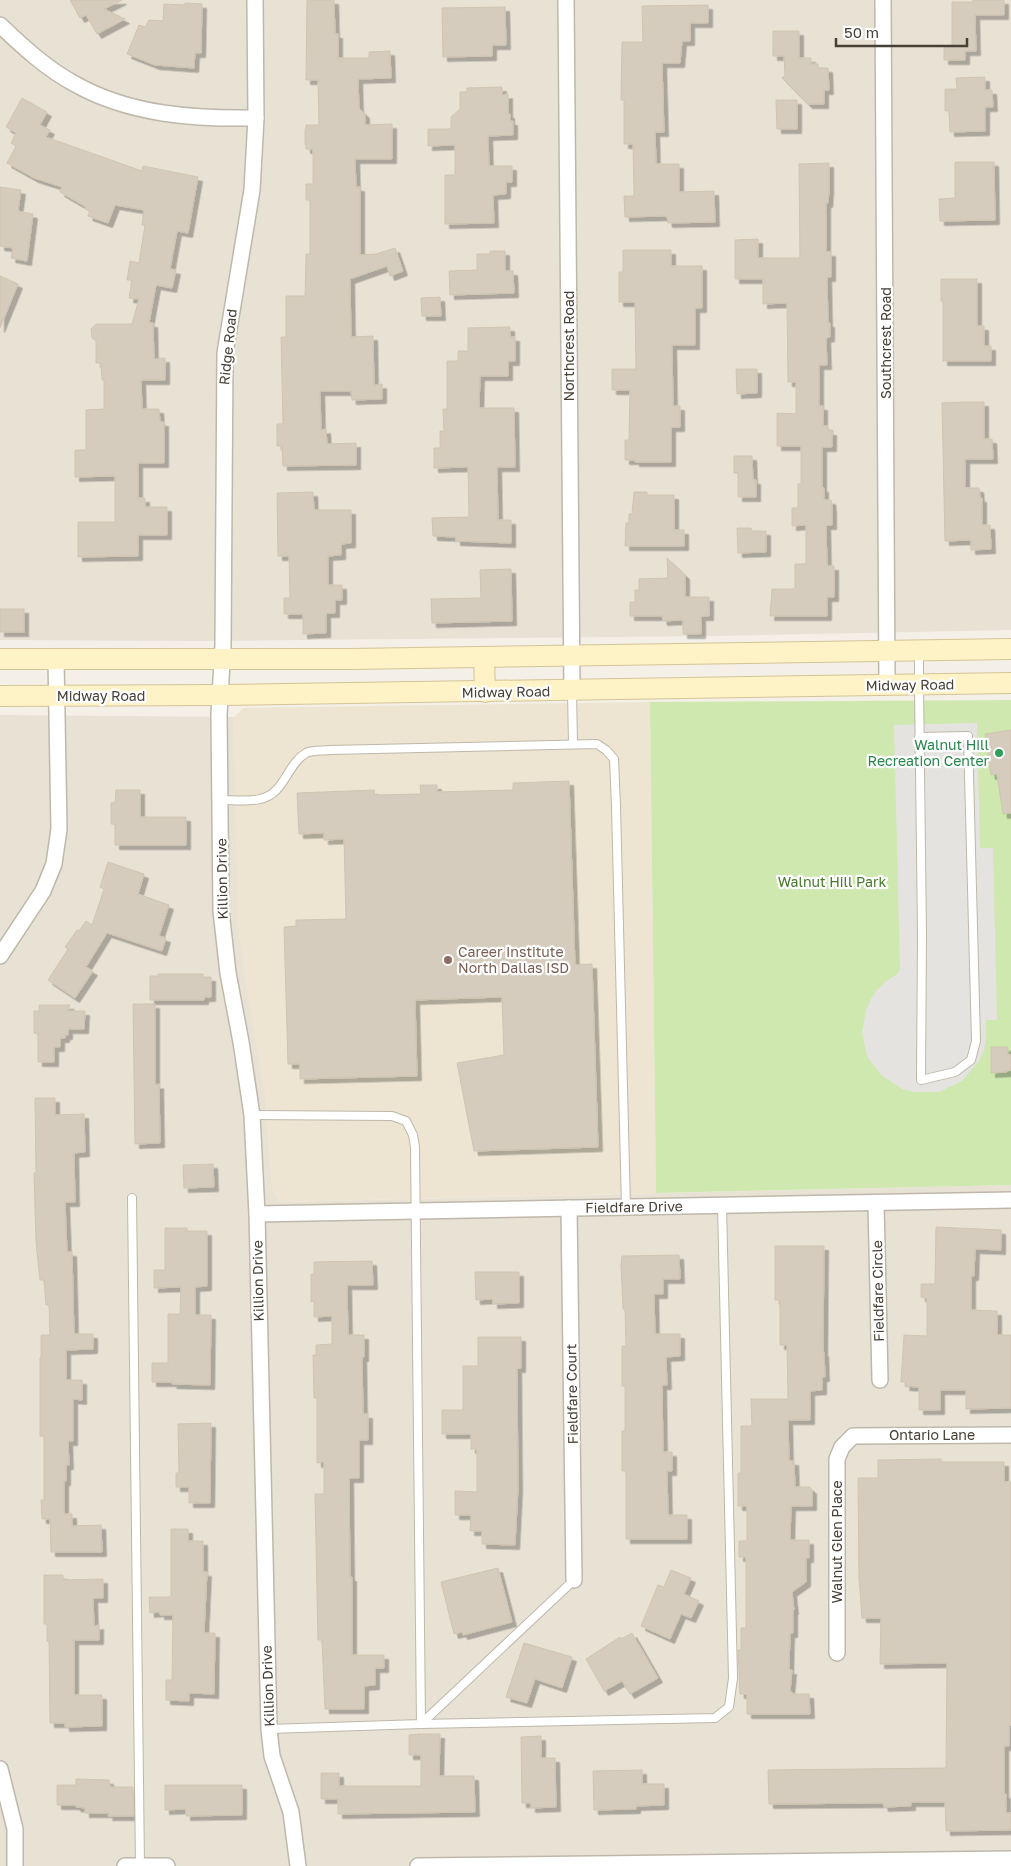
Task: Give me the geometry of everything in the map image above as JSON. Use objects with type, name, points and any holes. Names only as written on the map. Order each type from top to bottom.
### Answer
[{"type":"main road","points":[[0,659],[222,660],[1011,649]]},
{"type":"main road","points":[[484,657],[484,692]]},
{"type":"main road","name":"Midway Road","points":[[0,696],[572,691],[1011,683]]},
{"type":"street","name":"Ridge Road","points":[[220,695],[225,353],[252,190],[256,118],[255,0]]},
{"type":"street","name":"Northcrest Road","points":[[566,0],[572,691]]},
{"type":"street","name":"Southcrest Road","points":[[883,0],[887,685]]},
{"type":"street","points":[[0,25],[29,52],[74,84],[112,101],[146,111],[206,118],[256,118]]},
{"type":"street","points":[[0,956],[43,891],[54,864],[59,829],[56,659]]},
{"type":"street","name":"Killion Drive","points":[[220,695],[222,920],[228,973],[252,1115],[257,1214],[269,1729],[272,1756],[291,1812],[298,1866]]},
{"type":"street","name":"Fieldfare Drive","points":[[257,1214],[1011,1200]]},
{"type":"street","name":"Fieldfare Circle","points":[[876,1202],[880,1380]]},
{"type":"street","name":"Fieldfare Court","points":[[569,1208],[574,1580]]},
{"type":"street","name":"Ontario Lane","points":[[853,1436],[1011,1435]]},
{"type":"street","name":"Walnut Glen Place","points":[[837,1653],[837,1459],[842,1447],[853,1436]]},
{"type":"street","points":[[0,1768],[15,1829],[16,1866]]},
{"type":"street","points":[[418,1866],[854,1863],[1011,1858]]},
{"type":"street","points":[[125,1866],[167,1866]]},
{"type":"lane","points":[[918,650],[922,935],[921,1080],[955,1072],[971,1060],[976,1041],[968,736],[920,737]]},
{"type":"lane","points":[[572,691],[573,744]]},
{"type":"lane","points":[[220,800],[261,799],[272,794],[282,784],[296,763],[307,753],[330,750],[573,744],[597,744],[606,750],[614,760],[626,1207]]},
{"type":"lane","points":[[252,1115],[392,1116],[406,1121],[413,1136],[415,1146],[421,1724]]},
{"type":"lane","points":[[132,1198],[140,1866]]},
{"type":"lane","points":[[269,1729],[715,1718],[729,1707],[733,1678],[722,1205]]},
{"type":"lane","points":[[421,1724],[574,1580]]},
{"type":"shaded area","points":[[0,0],[1011,0],[1011,630],[716,636],[207,641],[0,640]]},
{"type":"shaded area","name":"Career Institute North Dallas ISD","points":[[650,702],[656,1193],[279,1202],[273,1193],[266,1100],[247,994],[238,926],[234,717],[243,708]]},
{"type":"shaded area","points":[[0,715],[234,717],[233,724],[272,1185],[279,1202],[1011,1185],[1011,1866],[0,1866]]},
{"type":"shaded area","points":[[977,723],[980,848],[993,848],[997,1020],[986,1020],[984,1050],[979,1061],[962,1081],[939,1092],[914,1092],[902,1089],[881,1075],[867,1056],[862,1033],[866,1010],[871,999],[886,981],[900,970],[894,725]]},
{"type":"green space","name":"Walnut Hill Park","points":[[1011,700],[1011,1185],[656,1193],[650,702]]},
{"type":"building","points":[[70,0],[122,0],[104,9],[125,19],[97,34],[86,15],[80,18]]},
{"type":"building","points":[[307,0],[334,0],[335,34],[338,34],[338,58],[369,58],[369,52],[390,51],[391,78],[358,79],[359,108],[365,114],[365,125],[392,124],[392,159],[355,159],[356,187],[360,187],[360,255],[376,254],[395,248],[403,271],[390,276],[387,266],[350,279],[351,337],[373,336],[374,385],[382,384],[382,399],[352,400],[351,391],[320,391],[321,430],[326,429],[327,444],[356,443],[356,465],[283,466],[282,446],[277,446],[277,424],[283,424],[281,337],[286,337],[286,296],[305,296],[306,254],[310,254],[310,200],[306,200],[306,184],[313,184],[313,149],[306,149],[305,129],[306,125],[319,125],[318,80],[306,80]]},
{"type":"building","points":[[973,0],[1004,0],[1004,15],[975,15],[976,51],[965,51],[965,60],[944,60],[944,46],[952,45],[952,2],[973,2]]},
{"type":"building","points":[[185,3],[202,4],[201,53],[195,53],[194,68],[155,65],[127,54],[139,25],[145,27],[149,20],[163,21],[164,4],[185,5]]},
{"type":"building","points":[[708,5],[708,23],[690,23],[690,41],[682,41],[680,63],[662,63],[664,132],[655,132],[656,164],[679,164],[679,192],[714,191],[715,222],[668,223],[667,216],[625,217],[624,196],[634,196],[633,144],[624,144],[624,100],[621,100],[622,42],[643,42],[642,6]]},
{"type":"building","points":[[505,7],[506,45],[492,45],[492,56],[443,57],[442,8]]},
{"type":"building","points":[[773,31],[799,31],[799,58],[811,58],[811,64],[818,64],[818,68],[828,68],[829,90],[824,90],[824,104],[808,104],[782,78],[785,75],[784,56],[773,56]]},
{"type":"building","points":[[985,77],[985,90],[992,90],[993,107],[985,107],[985,131],[950,132],[949,111],[945,111],[945,89],[957,89],[956,78]]},
{"type":"building","points":[[502,87],[502,95],[508,94],[508,114],[510,114],[510,121],[513,121],[513,135],[488,136],[489,166],[512,166],[512,182],[506,182],[506,194],[493,195],[494,223],[445,224],[445,175],[455,175],[455,145],[428,146],[428,129],[451,129],[451,117],[460,109],[460,92],[467,92],[467,88]]},
{"type":"building","points":[[22,98],[47,112],[40,125],[50,130],[46,137],[142,171],[143,166],[198,177],[188,233],[177,231],[170,269],[176,270],[172,288],[156,285],[149,323],[153,323],[154,359],[165,358],[165,380],[141,380],[142,409],[159,409],[160,422],[164,422],[164,463],[138,463],[138,498],[145,498],[145,507],[167,507],[167,535],[138,535],[138,556],[78,557],[78,522],[115,522],[115,476],[75,477],[75,450],[86,450],[86,410],[104,409],[104,380],[102,380],[101,363],[96,363],[96,341],[92,338],[91,329],[96,324],[132,324],[139,299],[129,298],[132,280],[127,280],[130,261],[139,263],[145,225],[142,225],[144,210],[115,205],[108,223],[88,216],[90,211],[85,209],[86,207],[60,192],[62,187],[34,178],[7,163],[16,146],[11,143],[16,133],[6,127]]},
{"type":"building","points":[[776,100],[797,100],[797,129],[777,129]]},
{"type":"building","points":[[955,162],[994,162],[995,220],[940,221],[939,199],[955,198]]},
{"type":"building","points":[[829,163],[829,191],[828,203],[826,203],[826,252],[831,252],[831,277],[827,277],[830,337],[826,338],[827,365],[819,365],[819,406],[823,406],[823,426],[828,426],[828,431],[832,431],[832,447],[822,447],[822,488],[824,488],[824,500],[831,500],[832,508],[832,525],[826,525],[827,566],[834,566],[834,597],[827,597],[827,616],[770,616],[772,589],[795,589],[795,564],[806,564],[806,525],[792,526],[792,508],[798,508],[798,484],[801,484],[801,446],[777,446],[777,413],[796,414],[796,382],[788,382],[787,303],[763,304],[763,279],[735,279],[735,240],[758,239],[758,258],[800,258],[799,164]]},
{"type":"building","points":[[0,187],[21,190],[18,211],[33,214],[27,261],[11,258],[13,248],[0,246]]},
{"type":"building","points":[[623,250],[671,250],[671,266],[702,266],[702,308],[695,308],[695,345],[672,345],[673,406],[680,406],[680,427],[671,427],[671,462],[635,462],[635,460],[625,460],[625,440],[629,440],[630,390],[612,390],[612,369],[636,369],[635,302],[619,302],[619,272],[623,272]]},
{"type":"building","points":[[490,251],[505,251],[505,271],[513,271],[514,293],[450,295],[449,271],[477,270],[477,254],[490,254]]},
{"type":"building","points":[[0,276],[18,284],[0,328]]},
{"type":"building","points":[[941,279],[977,279],[977,326],[984,326],[984,346],[991,346],[991,361],[943,361]]},
{"type":"building","points":[[440,297],[441,316],[422,316],[421,298]]},
{"type":"building","points":[[510,327],[510,337],[515,337],[515,361],[508,361],[508,376],[480,376],[479,408],[514,408],[515,467],[497,467],[498,520],[511,520],[511,543],[456,541],[456,537],[433,536],[432,518],[469,517],[468,467],[434,468],[434,448],[440,448],[440,431],[444,431],[443,409],[447,409],[447,361],[458,361],[458,351],[468,351],[468,328]]},
{"type":"building","points":[[736,369],[757,369],[757,393],[737,394]]},
{"type":"building","points":[[984,402],[984,439],[992,439],[993,459],[965,459],[965,488],[979,488],[980,498],[982,498],[982,525],[990,525],[991,549],[971,550],[971,540],[945,541],[942,403]]},
{"type":"building","points":[[734,456],[752,456],[753,480],[756,480],[756,497],[738,497],[738,473],[734,473]]},
{"type":"building","points":[[313,492],[314,510],[351,510],[351,543],[341,544],[341,555],[328,556],[328,585],[342,585],[342,600],[335,600],[335,613],[326,613],[326,633],[303,634],[303,614],[284,614],[284,598],[290,598],[289,556],[278,556],[277,493]]},
{"type":"building","points":[[634,492],[647,492],[647,495],[674,495],[674,530],[684,530],[684,546],[625,546],[626,523],[629,523],[629,514],[632,514]]},
{"type":"building","points":[[737,528],[766,531],[766,552],[738,553]]},
{"type":"building","points":[[667,558],[685,575],[685,597],[709,597],[709,616],[701,616],[701,634],[683,634],[683,620],[663,621],[662,616],[630,616],[630,602],[635,602],[635,590],[639,590],[639,579],[668,578]]},
{"type":"building","points":[[511,569],[512,621],[432,623],[431,599],[481,598],[480,570]]},
{"type":"building","points":[[0,609],[24,609],[24,632],[0,632]]},
{"type":"building","name":"Walnut Hill Recreation Center","points":[[1011,730],[1011,813],[1003,814],[997,774],[991,775],[985,734]]},
{"type":"building","points":[[569,781],[575,965],[592,964],[598,1147],[474,1151],[457,1063],[504,1055],[502,997],[415,1000],[417,1076],[300,1079],[300,1064],[288,1064],[284,927],[296,926],[296,920],[346,919],[344,839],[324,840],[324,833],[299,834],[297,793],[374,790],[375,795],[421,794],[420,785],[437,785],[437,792],[513,790],[513,783]]},
{"type":"building","points":[[116,790],[140,790],[140,817],[186,817],[186,845],[115,845],[115,824],[111,824],[111,803],[115,803]]},
{"type":"building","points":[[108,862],[144,874],[138,894],[169,905],[159,936],[166,938],[162,951],[107,933],[86,967],[93,971],[75,998],[48,980],[68,949],[65,947],[77,930],[79,931],[86,921],[92,925],[104,889],[100,887]]},
{"type":"building","points":[[158,974],[203,974],[203,977],[211,977],[211,997],[204,997],[204,1000],[150,1000],[150,976],[158,976]]},
{"type":"building","points":[[133,1004],[155,1004],[155,1085],[159,1084],[160,1143],[135,1144]]},
{"type":"building","points":[[39,1005],[70,1005],[67,1011],[85,1011],[84,1029],[68,1029],[68,1035],[65,1035],[65,1038],[60,1038],[60,1047],[54,1047],[54,1062],[38,1062],[38,1034],[34,1033],[34,1011],[39,1011]]},
{"type":"building","points":[[991,1047],[1008,1047],[1008,1055],[1011,1055],[1011,1070],[991,1073]]},
{"type":"building","points":[[35,1098],[55,1098],[55,1115],[84,1114],[85,1152],[74,1153],[75,1202],[65,1202],[67,1252],[72,1252],[74,1334],[93,1334],[93,1349],[66,1350],[66,1380],[82,1380],[82,1400],[73,1399],[73,1441],[68,1441],[69,1465],[66,1465],[66,1481],[64,1481],[64,1514],[72,1514],[72,1526],[101,1525],[102,1552],[51,1552],[50,1519],[42,1519],[41,1500],[44,1500],[44,1436],[40,1436],[41,1335],[50,1335],[49,1305],[46,1305],[44,1280],[40,1280],[36,1242],[34,1173],[36,1173]]},
{"type":"building","points":[[213,1164],[214,1187],[184,1188],[183,1165]]},
{"type":"building","points":[[936,1227],[1001,1230],[1001,1250],[975,1249],[974,1276],[971,1276],[971,1310],[997,1311],[997,1335],[1011,1335],[1011,1408],[966,1409],[966,1390],[940,1390],[940,1410],[919,1410],[919,1387],[905,1386],[906,1382],[901,1382],[904,1335],[927,1336],[927,1299],[921,1297],[921,1284],[935,1284]]},
{"type":"building","points":[[165,1228],[187,1228],[187,1231],[207,1231],[207,1286],[195,1287],[195,1315],[211,1315],[210,1385],[152,1382],[152,1363],[168,1363],[168,1314],[180,1314],[181,1287],[154,1288],[154,1270],[165,1270]]},
{"type":"building","points":[[775,1246],[824,1246],[823,1352],[825,1377],[822,1377],[822,1390],[810,1391],[810,1420],[788,1420],[789,1461],[794,1461],[795,1487],[810,1487],[812,1489],[812,1506],[791,1506],[790,1540],[809,1540],[809,1558],[806,1558],[806,1582],[792,1592],[794,1610],[793,1633],[790,1633],[789,1670],[792,1670],[790,1692],[793,1694],[809,1694],[810,1714],[747,1714],[747,1694],[740,1694],[738,1650],[741,1650],[741,1628],[746,1628],[746,1557],[739,1557],[739,1541],[747,1541],[747,1506],[738,1506],[738,1473],[741,1473],[741,1426],[752,1426],[751,1399],[788,1399],[787,1345],[780,1345],[780,1300],[775,1300]]},
{"type":"building","points":[[679,1255],[680,1279],[663,1279],[663,1294],[654,1294],[655,1334],[680,1334],[680,1356],[666,1357],[667,1385],[662,1385],[663,1452],[672,1452],[672,1471],[667,1471],[668,1515],[687,1515],[687,1539],[626,1539],[626,1471],[622,1471],[622,1431],[625,1431],[625,1386],[622,1386],[622,1346],[626,1346],[622,1256]]},
{"type":"building","points":[[372,1261],[373,1285],[347,1285],[348,1335],[364,1335],[364,1357],[362,1357],[363,1414],[368,1414],[368,1440],[359,1440],[359,1478],[349,1478],[352,1655],[384,1655],[384,1668],[375,1668],[375,1685],[364,1686],[364,1709],[325,1709],[322,1640],[318,1640],[315,1494],[324,1494],[324,1462],[317,1463],[317,1398],[314,1398],[313,1355],[316,1355],[316,1345],[332,1344],[332,1316],[314,1317],[314,1301],[311,1302],[311,1274],[314,1274],[314,1262]]},
{"type":"building","points":[[475,1272],[519,1272],[519,1303],[493,1304],[493,1299],[476,1300]]},
{"type":"building","points":[[478,1337],[521,1337],[521,1368],[517,1368],[518,1488],[515,1545],[482,1544],[482,1531],[470,1531],[471,1515],[455,1515],[455,1491],[477,1492],[477,1449],[471,1449],[471,1434],[442,1434],[442,1410],[463,1410],[463,1366],[478,1366]]},
{"type":"building","points":[[211,1423],[210,1503],[189,1503],[189,1487],[176,1487],[176,1473],[179,1473],[178,1424]]},
{"type":"building","points":[[941,1459],[941,1462],[1004,1462],[1004,1482],[1011,1482],[1011,1725],[1009,1725],[1009,1746],[1004,1746],[1004,1794],[1006,1794],[1006,1813],[1011,1813],[1011,1830],[946,1831],[945,1802],[911,1802],[911,1806],[884,1807],[883,1803],[769,1804],[768,1770],[946,1768],[947,1663],[880,1664],[881,1618],[862,1618],[859,1578],[858,1478],[878,1478],[878,1460]]},
{"type":"building","points":[[171,1529],[188,1529],[188,1541],[203,1541],[203,1572],[207,1572],[204,1633],[215,1633],[214,1694],[189,1693],[189,1701],[166,1700],[166,1680],[172,1680],[173,1615],[160,1615],[160,1612],[150,1613],[149,1597],[171,1597]]},
{"type":"building","points":[[498,1568],[512,1622],[463,1635],[462,1632],[454,1634],[441,1582]]},
{"type":"building","points":[[671,1570],[691,1578],[684,1594],[699,1601],[691,1618],[681,1614],[670,1639],[641,1626],[658,1585],[664,1587]]},
{"type":"building","points":[[44,1575],[63,1575],[63,1580],[103,1579],[103,1598],[93,1598],[94,1626],[99,1625],[99,1640],[74,1640],[74,1695],[102,1695],[102,1726],[65,1727],[65,1723],[50,1723],[49,1641],[47,1641],[47,1624],[44,1624]]},
{"type":"building","points":[[632,1633],[658,1678],[630,1694],[622,1681],[604,1691],[586,1659],[620,1637],[621,1639]]},
{"type":"building","points":[[524,1643],[572,1657],[562,1688],[535,1679],[527,1703],[506,1697]]},
{"type":"building","points":[[440,1734],[439,1776],[474,1776],[475,1812],[338,1814],[338,1799],[321,1799],[321,1773],[339,1773],[339,1786],[421,1786],[421,1755],[409,1755],[409,1735]]},
{"type":"building","points":[[541,1736],[541,1758],[555,1758],[556,1807],[531,1808],[531,1803],[522,1803],[521,1737]]},
{"type":"building","points":[[642,1770],[642,1784],[664,1784],[664,1805],[636,1806],[636,1809],[594,1810],[593,1771]]},
{"type":"building","points":[[76,1779],[109,1780],[110,1787],[133,1787],[134,1816],[108,1816],[109,1813],[85,1813],[85,1808],[76,1807],[76,1805],[57,1805],[57,1785],[76,1785]]},
{"type":"building","points":[[165,1785],[242,1785],[242,1815],[186,1816],[186,1809],[165,1810]]},
{"type":"place","name":"Walnut Hill Recreation Center","points":[[999,753]]},
{"type":"place","name":"Career Institute North Dallas ISD","points":[[448,960]]}]
